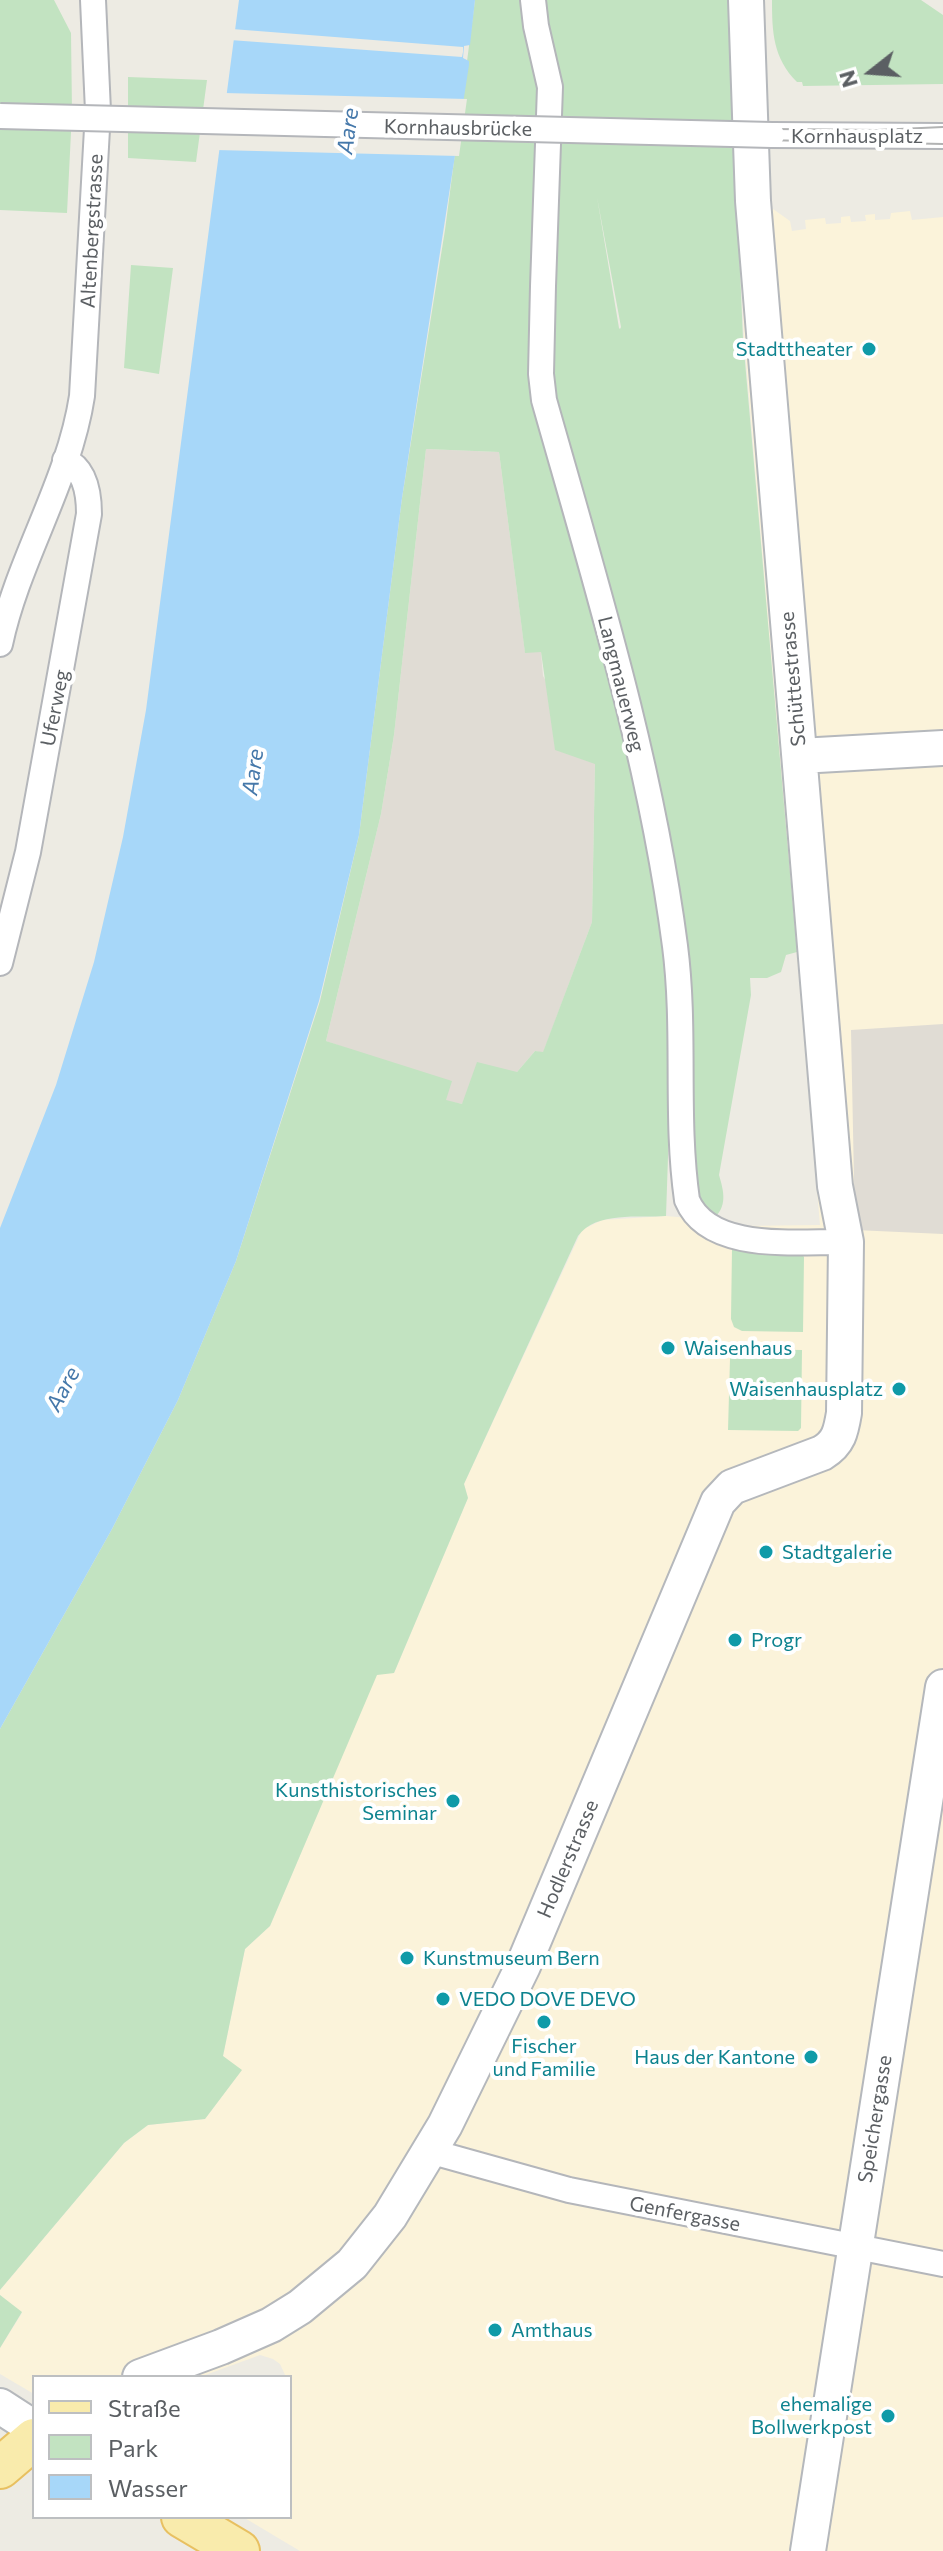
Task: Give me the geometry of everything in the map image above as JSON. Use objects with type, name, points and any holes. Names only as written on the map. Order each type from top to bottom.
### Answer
[{"type":"main road","points":[[0,2468],[32,2441]]},
{"type":"main road","points":[[185,2519],[239,2551]]},
{"type":"street","name":"Altenbergstrasse","points":[[0,644],[18,582],[79,418],[92,252],[98,111],[93,0]]},
{"type":"street","name":"Langmauerweg","points":[[533,0],[550,87],[541,374],[544,400],[605,618],[663,857],[681,994],[680,1105],[687,1200],[692,1213],[700,1221],[718,1231],[742,1238],[846,1242]]},
{"type":"street","name":"Schüttestrasse","points":[[746,0],[753,201],[835,1186],[846,1242],[844,1357]]},
{"type":"street","name":"Kornhausbrücke","points":[[0,116],[772,135]]},
{"type":"street","name":"Kornhausplatz","points":[[772,135],[943,136]]},
{"type":"street","name":"Uferweg","points":[[0,963],[28,852],[89,514],[88,495],[81,474],[65,460]]},
{"type":"street","points":[[800,756],[943,748]]},
{"type":"street","name":"Hodlerstrasse","points":[[145,2375],[271,2325],[317,2295],[371,2242],[445,2125],[523,1966],[718,1502],[732,1487],[815,1457],[835,1444],[844,1413],[844,1357]]},
{"type":"street","name":"Speichergasse","points":[[808,2551],[943,1687]]},
{"type":"street","name":"Genfergasse","points":[[429,2151],[569,2190],[943,2264]]},
{"type":"street","points":[[0,2406],[32,2427]]},
{"type":"shaded area","points":[[756,197],[790,221],[792,231],[806,229],[805,220],[825,218],[826,224],[841,223],[841,217],[850,216],[851,222],[866,221],[865,215],[875,214],[875,220],[890,219],[891,213],[910,211],[912,220],[943,217],[943,2551],[300,2551],[246,2519],[292,2519],[292,2375],[285,2375],[280,2364],[260,2355],[205,2375],[32,2375],[32,2393],[0,2374],[0,2348],[22,2313],[0,2295],[0,2290],[124,2143],[148,2125],[205,2119],[241,2071],[223,2056],[245,1949],[270,1926],[377,1674],[394,1673],[468,1498],[464,1484],[582,1230],[602,1220],[666,1216],[712,1220],[736,1226],[820,1225],[744,339],[738,198]]},
{"type":"shaded area","points":[[426,449],[499,452],[525,652],[541,652],[543,676],[595,763],[592,922],[543,1053],[535,1051],[517,1072],[462,1104],[446,1101],[374,1058],[326,1041],[381,814],[394,735]]},
{"type":"shaded area","points":[[943,1024],[943,1234],[855,1230],[851,1030]]},
{"type":"green space","points":[[0,0],[54,0],[71,33],[72,112],[67,213],[0,210]]},
{"type":"green space","points":[[475,0],[742,0],[737,199],[743,339],[797,952],[786,955],[781,972],[767,978],[750,978],[751,995],[719,1175],[723,1205],[712,1220],[694,1213],[675,950],[666,1216],[607,1219],[586,1228],[578,1236],[464,1484],[468,1498],[394,1673],[377,1675],[270,1926],[245,1949],[223,2056],[242,2070],[205,2119],[148,2125],[124,2143],[0,2290],[0,1729],[112,1529],[178,1400],[236,1261],[320,1001],[359,835],[402,498],[445,230]],"holes":[[[597,197],[621,327],[620,329],[619,328]],[[426,449],[499,452],[525,653],[541,652],[555,750],[595,764],[592,922],[543,1052],[535,1051],[517,1072],[477,1062],[462,1104],[446,1100],[452,1081],[326,1041],[381,814],[394,735]]]},
{"type":"green space","points":[[772,0],[921,0],[943,15],[943,84],[803,86],[789,73],[779,54]]},
{"type":"green space","points":[[128,77],[207,80],[196,162],[128,158]]},
{"type":"green space","points":[[131,265],[173,268],[159,374],[124,368]]},
{"type":"green space","points":[[732,1249],[802,1254],[803,1332],[742,1331],[734,1327],[731,1319]]},
{"type":"green space","points":[[742,1349],[802,1350],[801,1428],[798,1431],[728,1430],[730,1359],[734,1352]]},
{"type":"green space","points":[[0,2295],[22,2312],[0,2348]]},
{"type":"water","name":"Aare","points":[[239,0],[475,0],[470,45],[464,46],[463,58],[469,61],[469,65],[402,498],[359,835],[319,1001],[236,1261],[178,1400],[112,1529],[0,1729],[0,1228],[56,1085],[94,962],[123,837],[146,710]]},
{"type":"pier","points":[[232,29],[463,47],[463,52],[462,57],[230,40]]},
{"type":"pier","points":[[224,93],[467,99],[459,156],[216,150]]},
{"type":"tram line","points":[[0,110],[772,129],[943,127]]},
{"type":"tram line","points":[[0,123],[943,144]]},
{"type":"place","name":"Stadttheater","points":[[869,349]]},
{"type":"place","name":"Waisenhaus","points":[[668,1348]]},
{"type":"place","name":"Waisenhausplatz","points":[[899,1389]]},
{"type":"place","name":"Stadtgalerie","points":[[766,1552]]},
{"type":"place","name":"Progr","points":[[735,1640]]},
{"type":"place","name":"Kunsthistorisches Seminar","points":[[453,1801]]},
{"type":"place","name":"Kunstmuseum Bern","points":[[407,1958]]},
{"type":"place","name":"VEDO DOVE DEVO","points":[[443,1999]]},
{"type":"place","name":"Fischer und Familie","points":[[544,2022]]},
{"type":"place","name":"Haus der Kantone","points":[[811,2057]]},
{"type":"place","name":"Amthaus","points":[[495,2330]]},
{"type":"place","name":"ehemalige Bollwerkpost","points":[[888,2416]]}]
